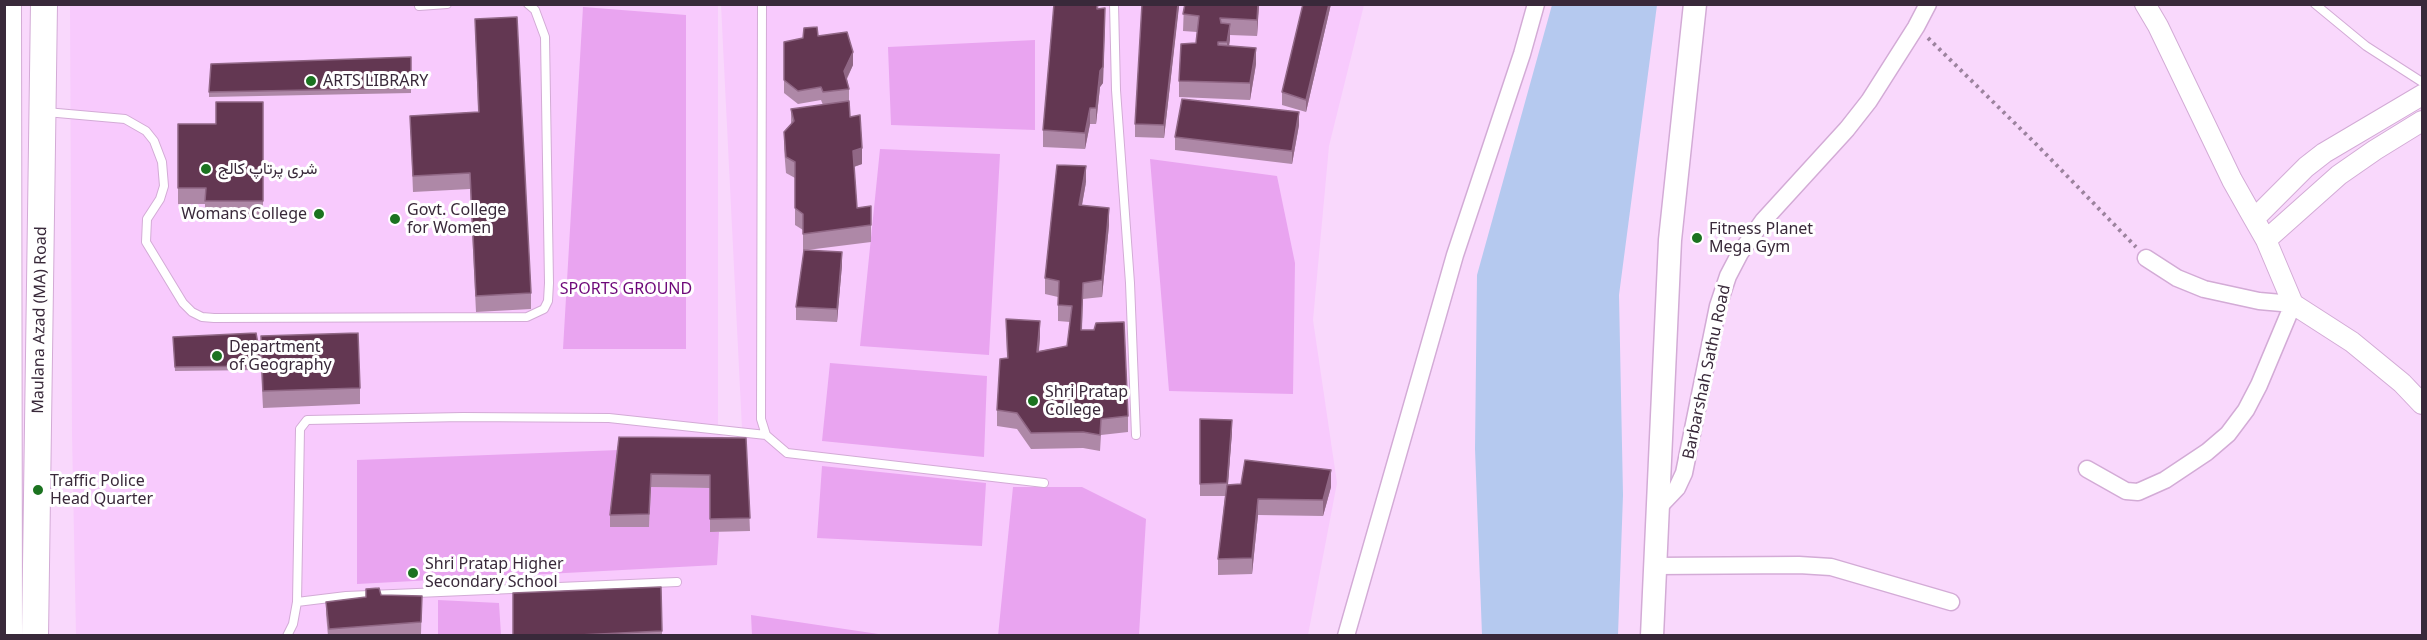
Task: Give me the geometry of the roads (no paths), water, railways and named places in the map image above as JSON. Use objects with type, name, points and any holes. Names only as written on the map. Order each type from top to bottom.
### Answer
[{"type":"main road","name":"Maulana Azad (MA) Road","points":[[8,4],[9,636]]},
{"type":"main road","name":"Maulana Azad (MA) Road","points":[[34,636],[44,4]]},
{"type":"main road","points":[[1652,636],[1670,240],[1695,4]]},
{"type":"street","points":[[1346,636],[1455,255],[1522,54],[1536,4]]},
{"type":"street","name":"Barbarshah Sathu Road","points":[[1656,510],[1677,488],[1684,473],[1718,306],[1736,261],[1763,221],[1847,129],[1869,101],[1928,4]]},
{"type":"street","points":[[2087,469],[2126,491],[2138,492],[2165,480],[2207,452],[2228,434],[2246,410],[2293,304],[2266,240],[2232,180],[2158,26],[2145,4]]},
{"type":"street","points":[[2254,219],[2288,184],[2324,153],[2422,95]]},
{"type":"street","points":[[2266,240],[2339,175],[2422,121]]},
{"type":"street","points":[[2146,258],[2177,278],[2205,289],[2259,301],[2293,304],[2352,342],[2402,383],[2422,404]]},
{"type":"street","points":[[1655,567],[1799,565],[1831,567],[1951,602]]},
{"type":"lane","points":[[419,6],[447,4]]},
{"type":"lane","points":[[44,112],[125,119],[146,131],[154,141],[162,162],[164,186],[160,199],[147,219],[146,242],[183,303],[192,312],[202,317],[527,317],[544,309],[548,301],[549,283],[545,37],[535,10],[528,4]]},
{"type":"lane","points":[[762,4],[761,419],[766,435],[787,453],[1044,483]]},
{"type":"lane","points":[[1114,4],[1116,90],[1130,283],[1136,435]]},
{"type":"lane","points":[[2315,4],[2366,46],[2422,82]]},
{"type":"lane","points":[[287,636],[293,624],[297,602],[300,429],[307,420],[463,417],[609,418],[766,435]]},
{"type":"lane","points":[[297,602],[356,596],[677,582]]},
{"type":"water","points":[[1552,5],[1657,5],[1619,295],[1623,495],[1618,635],[1482,635],[1475,449],[1477,275]]},
{"type":"place","name":"ARTS LIBRARY","points":[[311,81]]},
{"type":"place","name":"شری پرتاپ کالج","points":[[206,169]]},
{"type":"place","name":"Womans College","points":[[319,214]]},
{"type":"place","name":"Govt. College for Women","points":[[395,219]]},
{"type":"place","name":"Fitness Planet Mega Gym","points":[[1697,238]]},
{"type":"place","name":"Department of Geography","points":[[217,356]]},
{"type":"place","name":"Shri Pratap College","points":[[1033,401]]},
{"type":"place","name":"Traffic Police Head Quarter","points":[[38,490]]},
{"type":"place","name":"Shri Pratap Higher Secondary School","points":[[413,573]]},
{"type":"park label","name":"SPORTS GROUND","points":[[626,289]]}]
